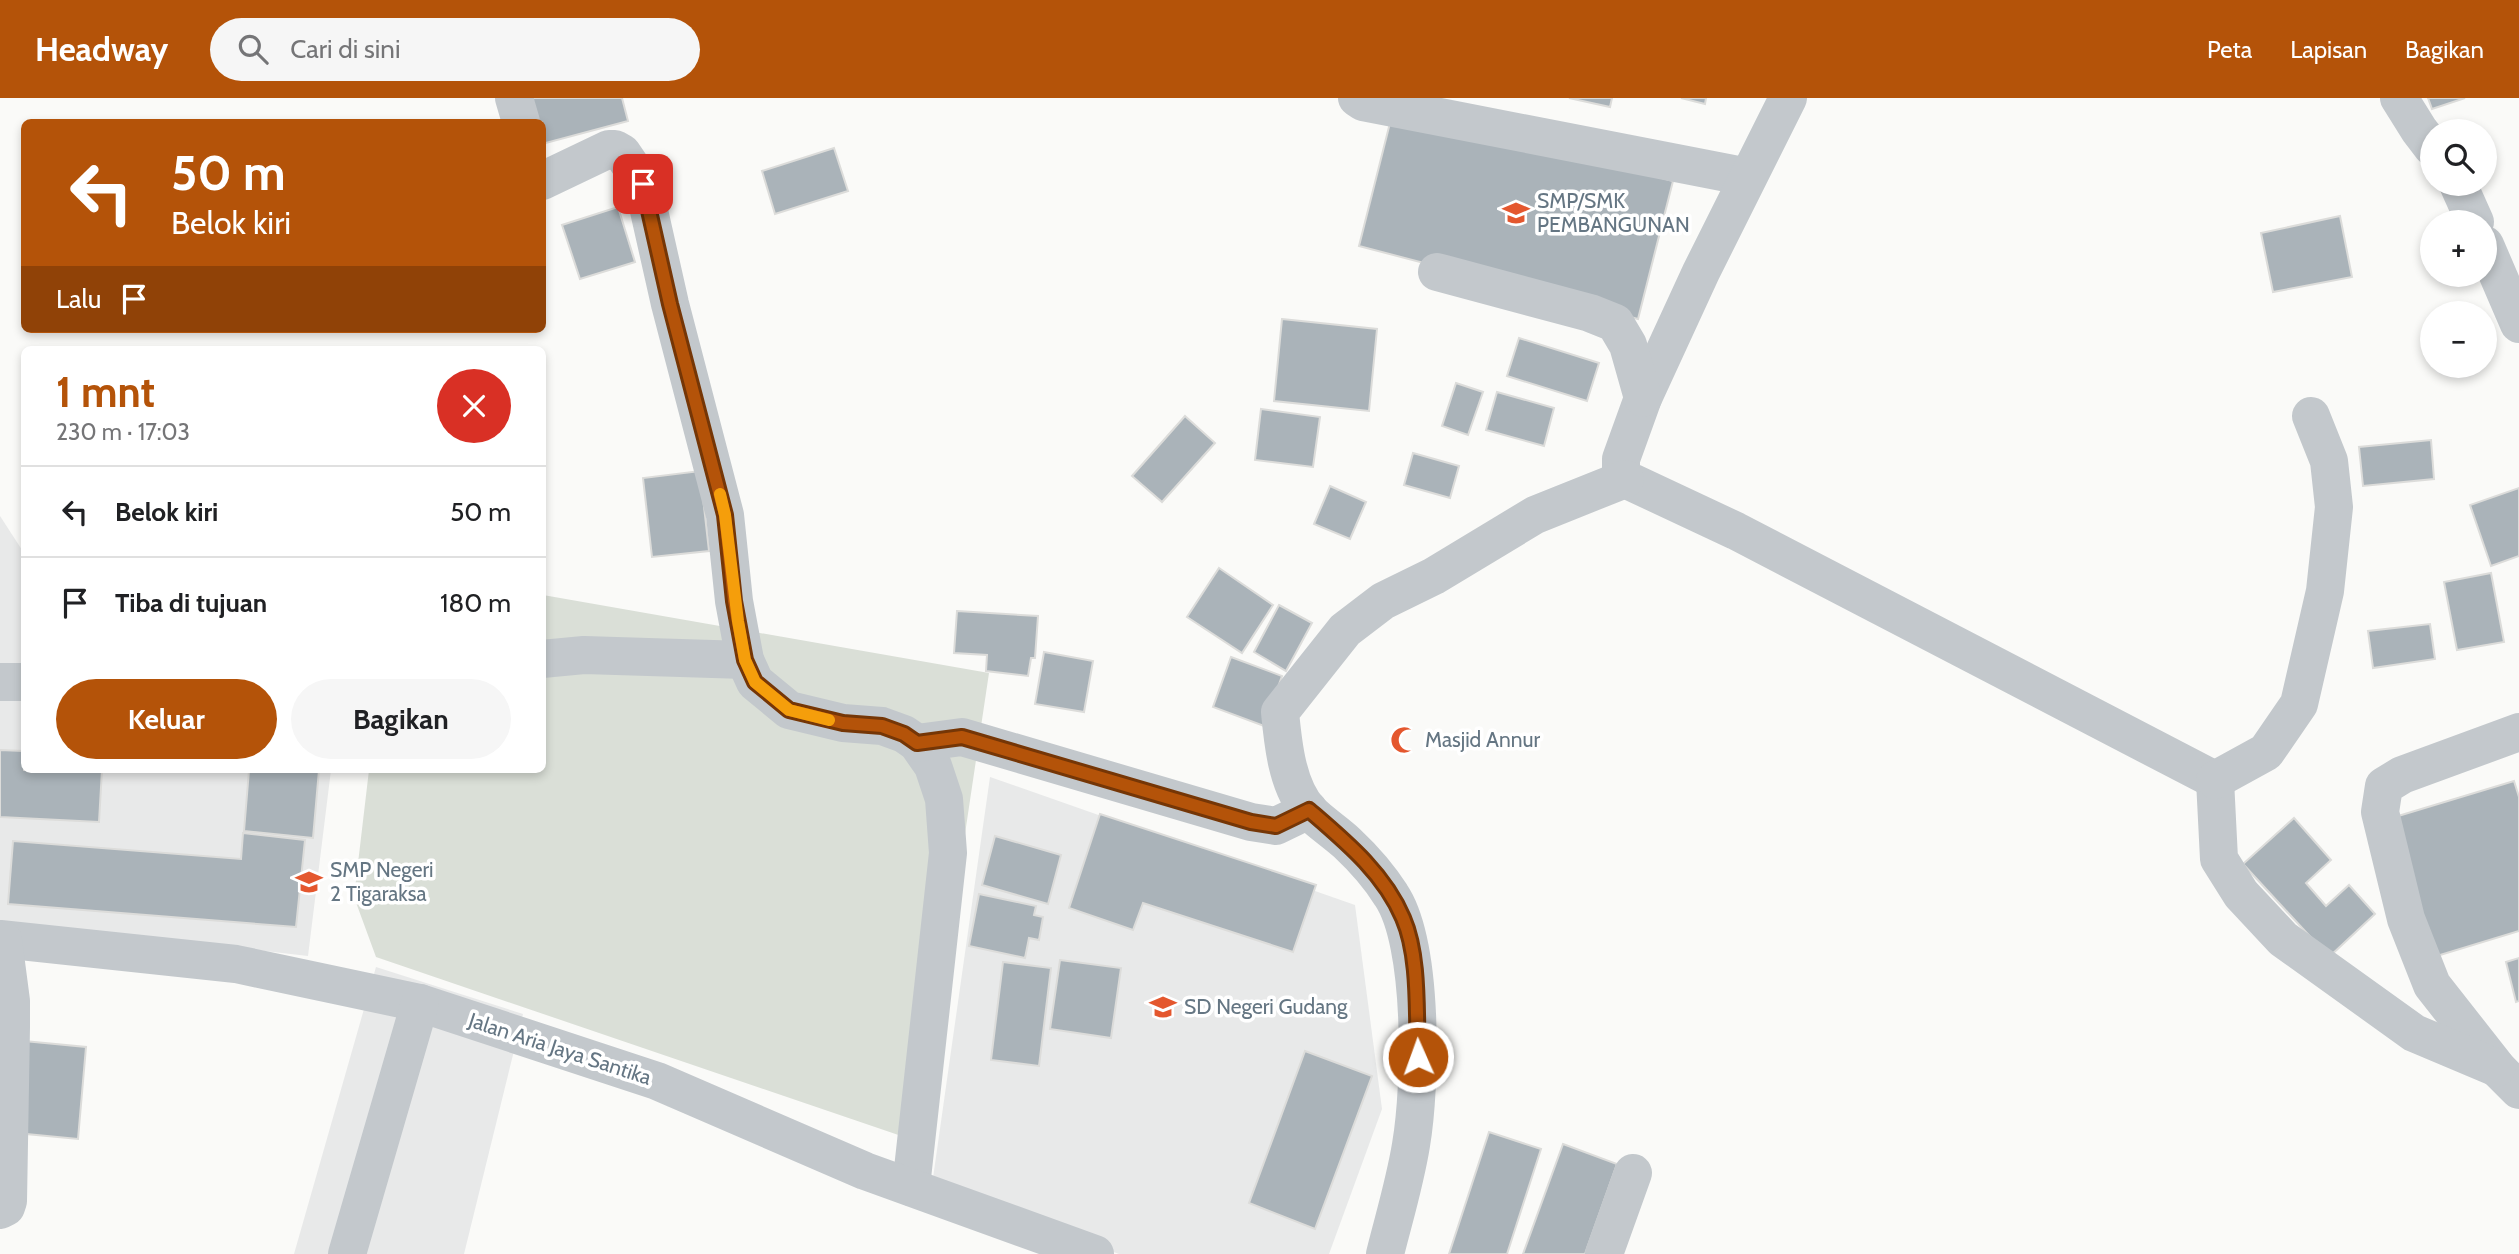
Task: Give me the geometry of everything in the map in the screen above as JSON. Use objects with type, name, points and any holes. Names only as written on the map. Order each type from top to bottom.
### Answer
[{"type":"street","points":[[514,98],[520,119]]},
{"type":"street","points":[[1357,98],[1363,102],[1748,177]]},
{"type":"street","points":[[1788,98],[1701,272],[1643,398],[1621,458],[1625,479],[1736,531],[2215,779]]},
{"type":"street","points":[[2399,98],[2420,132]]},
{"type":"street","points":[[546,179],[609,149],[622,153],[643,184],[670,304],[725,515],[734,601],[745,660],[755,682],[789,710],[843,723],[882,726],[904,734],[917,743],[933,766],[944,799],[948,853],[911,1187]]},
{"type":"street","points":[[1437,272],[1590,313],[1615,323],[1628,345],[1643,398]]},
{"type":"street","points":[[2497,273],[2519,324]]},
{"type":"street","points":[[2215,779],[2266,752],[2299,704],[2325,591],[2334,507],[2329,461],[2311,416]]},
{"type":"street","points":[[1385,1254],[1411,1144],[1418,1057],[1410,942],[1404,920],[1393,898],[1375,873],[1349,845],[1309,810],[1292,779],[1283,747],[1280,712],[1345,630],[1383,601],[1434,576],[1535,515],[1625,479]]},
{"type":"street","points":[[546,659],[584,655],[745,660]]},
{"type":"street","points":[[0,682],[21,682]]},
{"type":"street","points":[[2509,1079],[2432,985],[2406,919],[2380,812],[2384,786],[2402,775],[2519,732]]},
{"type":"street","points":[[917,743],[962,737],[1251,822],[1276,826],[1309,810]]},
{"type":"street","points":[[2215,779],[2219,859],[2241,894],[2283,939],[2414,1033],[2509,1079]]},
{"type":"street","points":[[0,1210],[6,1207],[8,1201],[11,1027],[11,1001],[2,939]]},
{"type":"street","name":"Jalan Aria Jaya Santika","points":[[2,939],[236,964],[420,1003],[657,1081],[865,1171],[1095,1254]]},
{"type":"street","points":[[347,1254],[420,1003]]},
{"type":"street","points":[[1604,1254],[1633,1173]]},
{"type":"shaded area","points":[[0,516],[21,548],[21,751],[0,750]]},
{"type":"shaded area","points":[[546,596],[989,673],[919,1142],[376,957],[354,897],[369,773],[546,773]]},
{"type":"shaded area","name":"SMP Negeri 2 Tigaraksa","points":[[102,773],[331,773],[308,956],[0,921],[0,817],[99,822]],"holes":[[[244,833],[304,840],[296,927],[8,903],[13,842],[241,859]]]},
{"type":"shaded area","name":"SD Negeri Gudang","points":[[990,777],[1355,905],[1382,1109],[1329,1254],[1119,1254],[932,1185]]},
{"type":"shaded area","points":[[376,967],[523,1014],[464,1254],[294,1254]]},
{"type":"building","points":[[520,98],[622,98],[628,121],[546,143],[546,119],[525,119]]},
{"type":"building","points":[[1569,98],[1612,98],[1610,107]]},
{"type":"building","points":[[1681,98],[1706,98],[1705,104]]},
{"type":"building","points":[[2428,98],[2465,98],[2432,109]]},
{"type":"building","name":"SMP/SMK PEMBANGUNAN","points":[[1394,107],[1673,181],[1638,319],[1359,246]]},
{"type":"building","points":[[834,148],[848,191],[775,214],[762,171]]},
{"type":"building","points":[[618,207],[635,262],[580,279],[562,225]]},
{"type":"building","points":[[2340,216],[2352,277],[2273,292],[2261,233]]},
{"type":"building","points":[[1282,319],[1377,329],[1369,411],[1274,401]]},
{"type":"building","points":[[1519,338],[1599,363],[1587,401],[1507,376]]},
{"type":"building","points":[[1456,383],[1483,392],[1468,435],[1442,426]]},
{"type":"building","points":[[1497,392],[1554,408],[1544,446],[1486,430]]},
{"type":"building","points":[[1261,409],[1320,417],[1313,467],[1255,460]]},
{"type":"building","points":[[1185,416],[1215,443],[1162,502],[1132,476]]},
{"type":"building","points":[[2431,440],[2434,479],[2363,486],[2359,447]]},
{"type":"building","points":[[1413,453],[1459,466],[1450,498],[1404,485]]},
{"type":"building","points":[[700,471],[709,551],[652,557],[643,478]]},
{"type":"building","points":[[1330,486],[1366,502],[1350,539],[1314,524]]},
{"type":"building","points":[[2519,488],[2519,556],[2491,566],[2470,505]]},
{"type":"building","points":[[1219,568],[1273,605],[1242,653],[1187,617]]},
{"type":"building","points":[[2491,573],[2504,642],[2457,650],[2444,582]]},
{"type":"building","points":[[1279,605],[1312,623],[1286,671],[1254,652]]},
{"type":"building","points":[[957,611],[1038,616],[1035,658],[1031,658],[1028,676],[986,671],[987,655],[954,653]]},
{"type":"building","points":[[2430,624],[2435,659],[2373,668],[2368,631]]},
{"type":"building","points":[[1044,652],[1093,661],[1084,712],[1035,704]]},
{"type":"building","points":[[1231,657],[1282,676],[1264,726],[1213,707]]},
{"type":"building","points":[[0,750],[21,751],[21,773],[102,773],[99,822],[0,817]]},
{"type":"building","points":[[249,773],[319,773],[313,838],[244,831]]},
{"type":"building","points":[[2514,781],[2519,797],[2519,931],[2427,959],[2385,820]]},
{"type":"building","points":[[1100,814],[1316,885],[1293,952],[1143,903],[1133,930],[1069,908]]},
{"type":"building","points":[[2294,818],[2331,860],[2306,883],[2326,906],[2349,885],[2375,914],[2329,957],[2243,864]]},
{"type":"building","points":[[243,833],[305,840],[296,927],[8,904],[13,841],[241,859]]},
{"type":"building","points":[[995,836],[1061,855],[1048,904],[982,885]]},
{"type":"building","points":[[979,894],[1036,906],[1034,915],[1043,917],[1039,940],[1029,938],[1025,958],[969,946]]},
{"type":"building","points":[[2519,958],[2519,1001],[2516,1002],[2506,962]]},
{"type":"building","points":[[1060,960],[1121,968],[1111,1038],[1050,1029]]},
{"type":"building","points":[[1003,962],[1051,968],[1039,1066],[991,1060]]},
{"type":"building","points":[[24,1041],[86,1047],[78,1139],[16,1133]]},
{"type":"building","points":[[1305,1051],[1372,1076],[1315,1229],[1249,1203]]},
{"type":"building","points":[[1489,1132],[1541,1149],[1507,1254],[1449,1254]]},
{"type":"building","points":[[1563,1144],[1617,1164],[1585,1254],[1523,1254]]},
{"type":"slow traffic","points":[[720,494],[732,565],[734,601],[745,660],[755,682],[789,710],[829,720]]},
{"type":"place","name":"SMP/SMK PEMBANGUNAN","points":[[1516,213]]},
{"type":"place","name":"Masjid Annur","points":[[1404,740]]},
{"type":"place","name":"SMP Negeri 2 Tigaraksa","points":[[309,882]]},
{"type":"place","name":"SD Negeri Gudang","points":[[1163,1007]]},
{"type":"route","points":[[643,184],[670,304],[725,515],[734,601],[745,660],[755,682],[789,710],[843,723],[882,726],[904,734],[917,743],[962,737],[1251,822],[1276,826],[1309,810],[1349,845],[1375,873],[1393,898],[1404,920],[1410,942],[1415,986],[1418,1057]]}]
